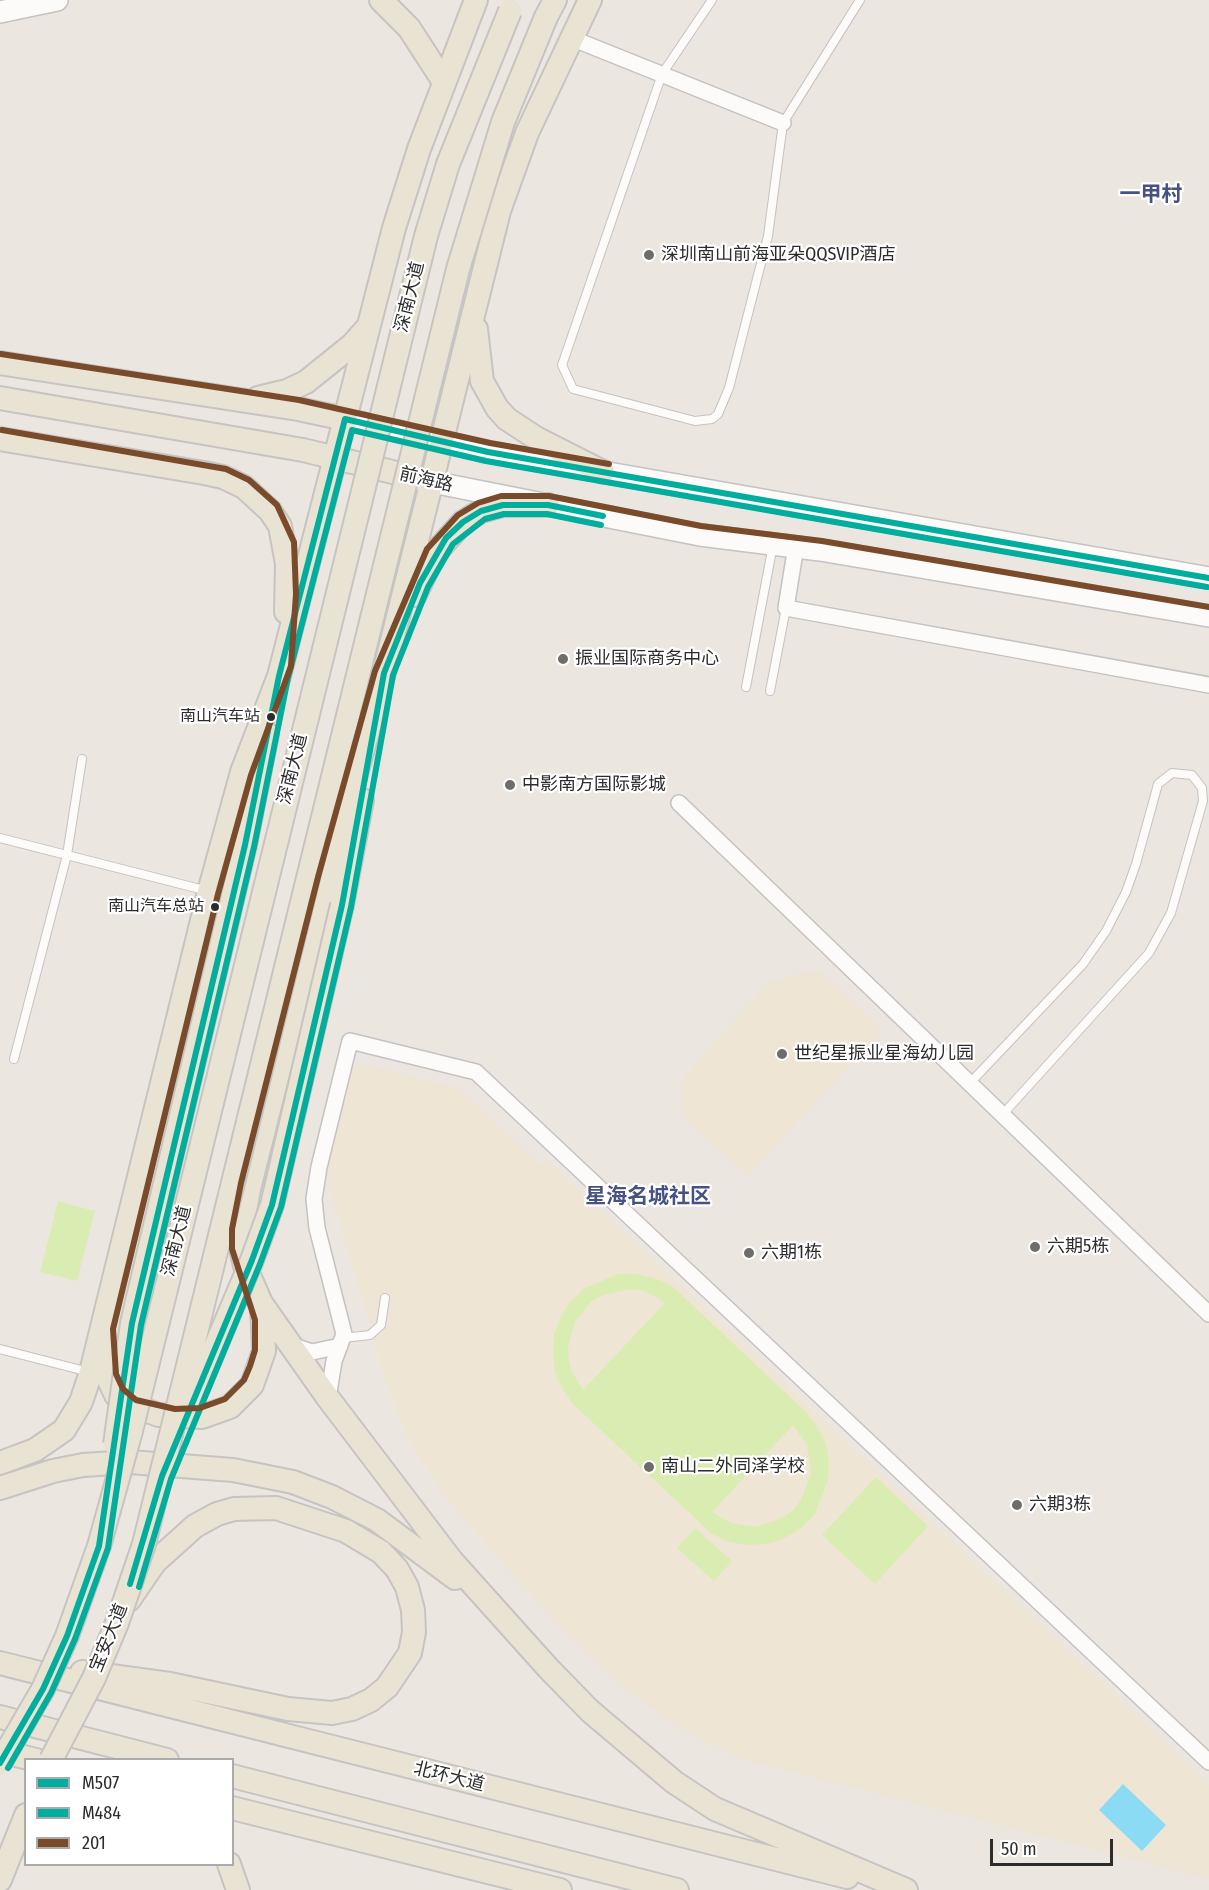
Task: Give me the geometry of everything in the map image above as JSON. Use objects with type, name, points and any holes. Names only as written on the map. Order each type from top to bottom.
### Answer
[{"type":"main road","points":[[0,12],[57,0]]},
{"type":"main road","points":[[381,0],[409,28],[444,82]]},
{"type":"main road","name":"深南大道","points":[[104,1328],[209,892],[242,772],[281,670],[394,228],[444,82],[476,0]]},
{"type":"main road","points":[[590,0],[527,133],[499,211],[384,673],[327,879],[245,1208],[241,1249],[244,1266],[261,1304],[328,1398],[452,1561],[590,1711],[674,1782],[715,1809],[906,1890]]},
{"type":"main road","name":"深南大道","points":[[99,1546],[130,1431],[426,236],[448,164],[512,5]]},
{"type":"main road","points":[[162,1476],[458,269],[503,122],[551,9]]},
{"type":"main road","points":[[484,267],[476,325],[478,361],[482,381],[490,398],[502,414],[520,428],[603,472]]},
{"type":"main road","points":[[249,401],[286,391],[306,382],[352,345],[368,327]]},
{"type":"main road","points":[[0,363],[249,401],[603,472],[1209,578]]},
{"type":"main road","name":"前海路","points":[[0,398],[303,450],[432,482],[700,535],[796,546],[1209,616]]},
{"type":"main road","points":[[0,439],[204,473],[223,477],[244,487],[270,511],[285,543],[287,593],[281,670],[245,845],[132,1323],[99,1546],[67,1636],[43,1689],[0,1763]]},
{"type":"main road","points":[[162,1476],[252,1260],[272,1205],[342,905],[384,673],[420,583],[435,553],[446,538],[462,522],[481,511],[503,505],[548,505]]},
{"type":"main road","points":[[104,1328],[107,1376],[116,1395],[132,1408],[174,1418],[202,1417],[230,1407],[252,1384],[259,1369],[265,1335],[261,1304]]},
{"type":"main road","points":[[0,1463],[36,1450],[64,1430],[81,1402],[104,1328]]},
{"type":"main road","points":[[0,1488],[53,1471],[83,1465],[141,1462],[233,1470],[293,1482],[332,1497],[377,1520],[417,1548],[496,1611]]},
{"type":"main road","name":"宝安大道","points":[[52,1758],[94,1678],[117,1623],[144,1544],[162,1476]]},
{"type":"main road","points":[[0,1663],[146,1680],[288,1709],[332,1713],[370,1700],[387,1688],[410,1653],[414,1632],[413,1610],[407,1587],[397,1569],[381,1552],[346,1531],[323,1522],[276,1508],[255,1507],[217,1514],[195,1526],[176,1542],[137,1585],[117,1623]]},
{"type":"main road","name":"北环大道","points":[[0,1663],[898,1890]]},
{"type":"main road","points":[[0,1717],[159,1758]]},
{"type":"main road","points":[[0,1751],[28,1758]]},
{"type":"main road","points":[[234,1777],[677,1890]]},
{"type":"main road","points":[[0,1836],[24,1802]]},
{"type":"main road","points":[[234,1808],[560,1890]]},
{"type":"main road","points":[[0,1880],[24,1820]]},
{"type":"main road","points":[[230,1866],[238,1890]]},
{"type":"street","points":[[571,38],[783,123]]},
{"type":"street","points":[[796,546],[786,608],[1209,685]]},
{"type":"street","points":[[679,803],[1209,1314]]},
{"type":"street","points":[[328,1398],[330,1377],[342,1342],[317,1228],[314,1200],[319,1167],[350,1041],[476,1072],[1209,1762]]},
{"type":"street","points":[[291,1345],[312,1352],[342,1342]]},
{"type":"lane","points":[[712,0],[662,74],[562,365],[573,389],[695,421],[712,419],[718,414],[729,388],[768,236],[783,123],[860,0]]},
{"type":"lane","points":[[746,687],[773,544]]},
{"type":"lane","points":[[770,691],[786,608]]},
{"type":"lane","points":[[14,1059],[67,855],[82,759]]},
{"type":"lane","points":[[970,1083],[1083,964],[1106,930],[1126,892],[1136,864],[1158,784],[1172,773],[1192,775],[1202,788],[1203,801],[1171,913],[1149,953],[1003,1114]]},
{"type":"lane","points":[[0,838],[209,892]]},
{"type":"lane","points":[[342,1342],[370,1335],[381,1325],[385,1298]]},
{"type":"lane","points":[[0,1349],[91,1372],[116,1395]]},
{"type":"shaded area","name":"世纪星振业星海幼儿园","points":[[818,970],[883,1030],[748,1176],[681,1114],[682,1078],[770,981]]},
{"type":"shaded area","name":"南山二外同泽学校","points":[[355,1062],[459,1089],[540,1166],[547,1160],[1209,1784],[1209,1879],[745,1760],[687,1732],[626,1690],[556,1622],[500,1560],[445,1496],[407,1438],[386,1382],[326,1175]]},
{"type":"green space","points":[[58,1201],[95,1211],[77,1281],[40,1272]]},
{"type":"green space","points":[[618,1274],[637,1274],[671,1285],[807,1413],[826,1444],[829,1462],[828,1480],[815,1514],[801,1528],[785,1538],[767,1544],[748,1545],[729,1542],[712,1534],[574,1405],[563,1390],[555,1372],[554,1334],[561,1316],[572,1300],[585,1288]],"holes":[[[630,1289],[645,1291],[665,1303],[583,1390],[572,1372],[569,1360],[568,1347],[575,1322],[591,1302],[603,1295]],[[793,1425],[807,1445],[811,1473],[801,1500],[792,1511],[780,1519],[756,1527],[731,1523],[712,1512]]]},
{"type":"green space","points":[[876,1477],[928,1526],[875,1584],[822,1535]]},
{"type":"green space","points":[[695,1528],[732,1561],[714,1581],[677,1548]]},
{"type":"water","points":[[1123,1784],[1166,1825],[1142,1851],[1099,1810]]},
{"type":"transit line","name":"201","points":[[1,354],[299,400],[490,443],[609,464]]},
{"type":"transit line","name":"M507","points":[[0,1763],[43,1689],[67,1636],[99,1546],[132,1323],[245,845],[279,676],[345,419],[488,452],[1209,578]]},
{"type":"transit line","name":"201","points":[[2,430],[226,469],[249,480],[277,505],[294,542],[296,594],[291,666],[251,775],[218,894],[113,1329],[116,1374],[123,1389],[136,1400],[175,1409],[200,1408],[225,1399],[244,1380],[250,1366],[255,1350],[255,1320],[232,1249],[232,1229],[241,1183],[318,877],[375,671],[427,549],[458,515],[478,503],[501,496],[549,496],[701,526],[822,541],[1209,607]]},
{"type":"transit line","name":"M484","points":[[8,1768],[51,1693],[75,1639],[108,1548],[141,1325],[254,847],[288,678],[352,430],[486,461],[1207,587]]},
{"type":"transit line","name":"M507","points":[[130,1584],[162,1476],[252,1260],[272,1205],[342,905],[384,673],[420,583],[446,538],[463,522],[481,511],[503,505],[548,505],[603,516]]},
{"type":"transit line","name":"M484","points":[[139,1587],[171,1479],[260,1264],[281,1207],[351,907],[393,675],[428,587],[453,544],[485,519],[504,514],[547,514],[601,525]]},
{"type":"place","name":"深圳南山前海亚朵QQSVIP酒店","points":[[649,255]]},
{"type":"place","name":"振业国际商务中心","points":[[563,659]]},
{"type":"place","name":"南山汽车站","points":[[271,717]]},
{"type":"place","name":"中影南方国际影城","points":[[510,785]]},
{"type":"place","name":"南山汽车总站","points":[[215,907]]},
{"type":"place","name":"世纪星振业星海幼儿园","points":[[782,1054]]},
{"type":"place","name":"六期5栋","points":[[1035,1247]]},
{"type":"place","name":"六期1栋","points":[[749,1253]]},
{"type":"place","name":"南山二外同泽学校","points":[[649,1467]]},
{"type":"place","name":"六期3栋","points":[[1017,1505]]},
{"type":"district","name":"一甲村","points":[[1151,195]]},
{"type":"district","name":"星海名城社区","points":[[648,1197]]}]
